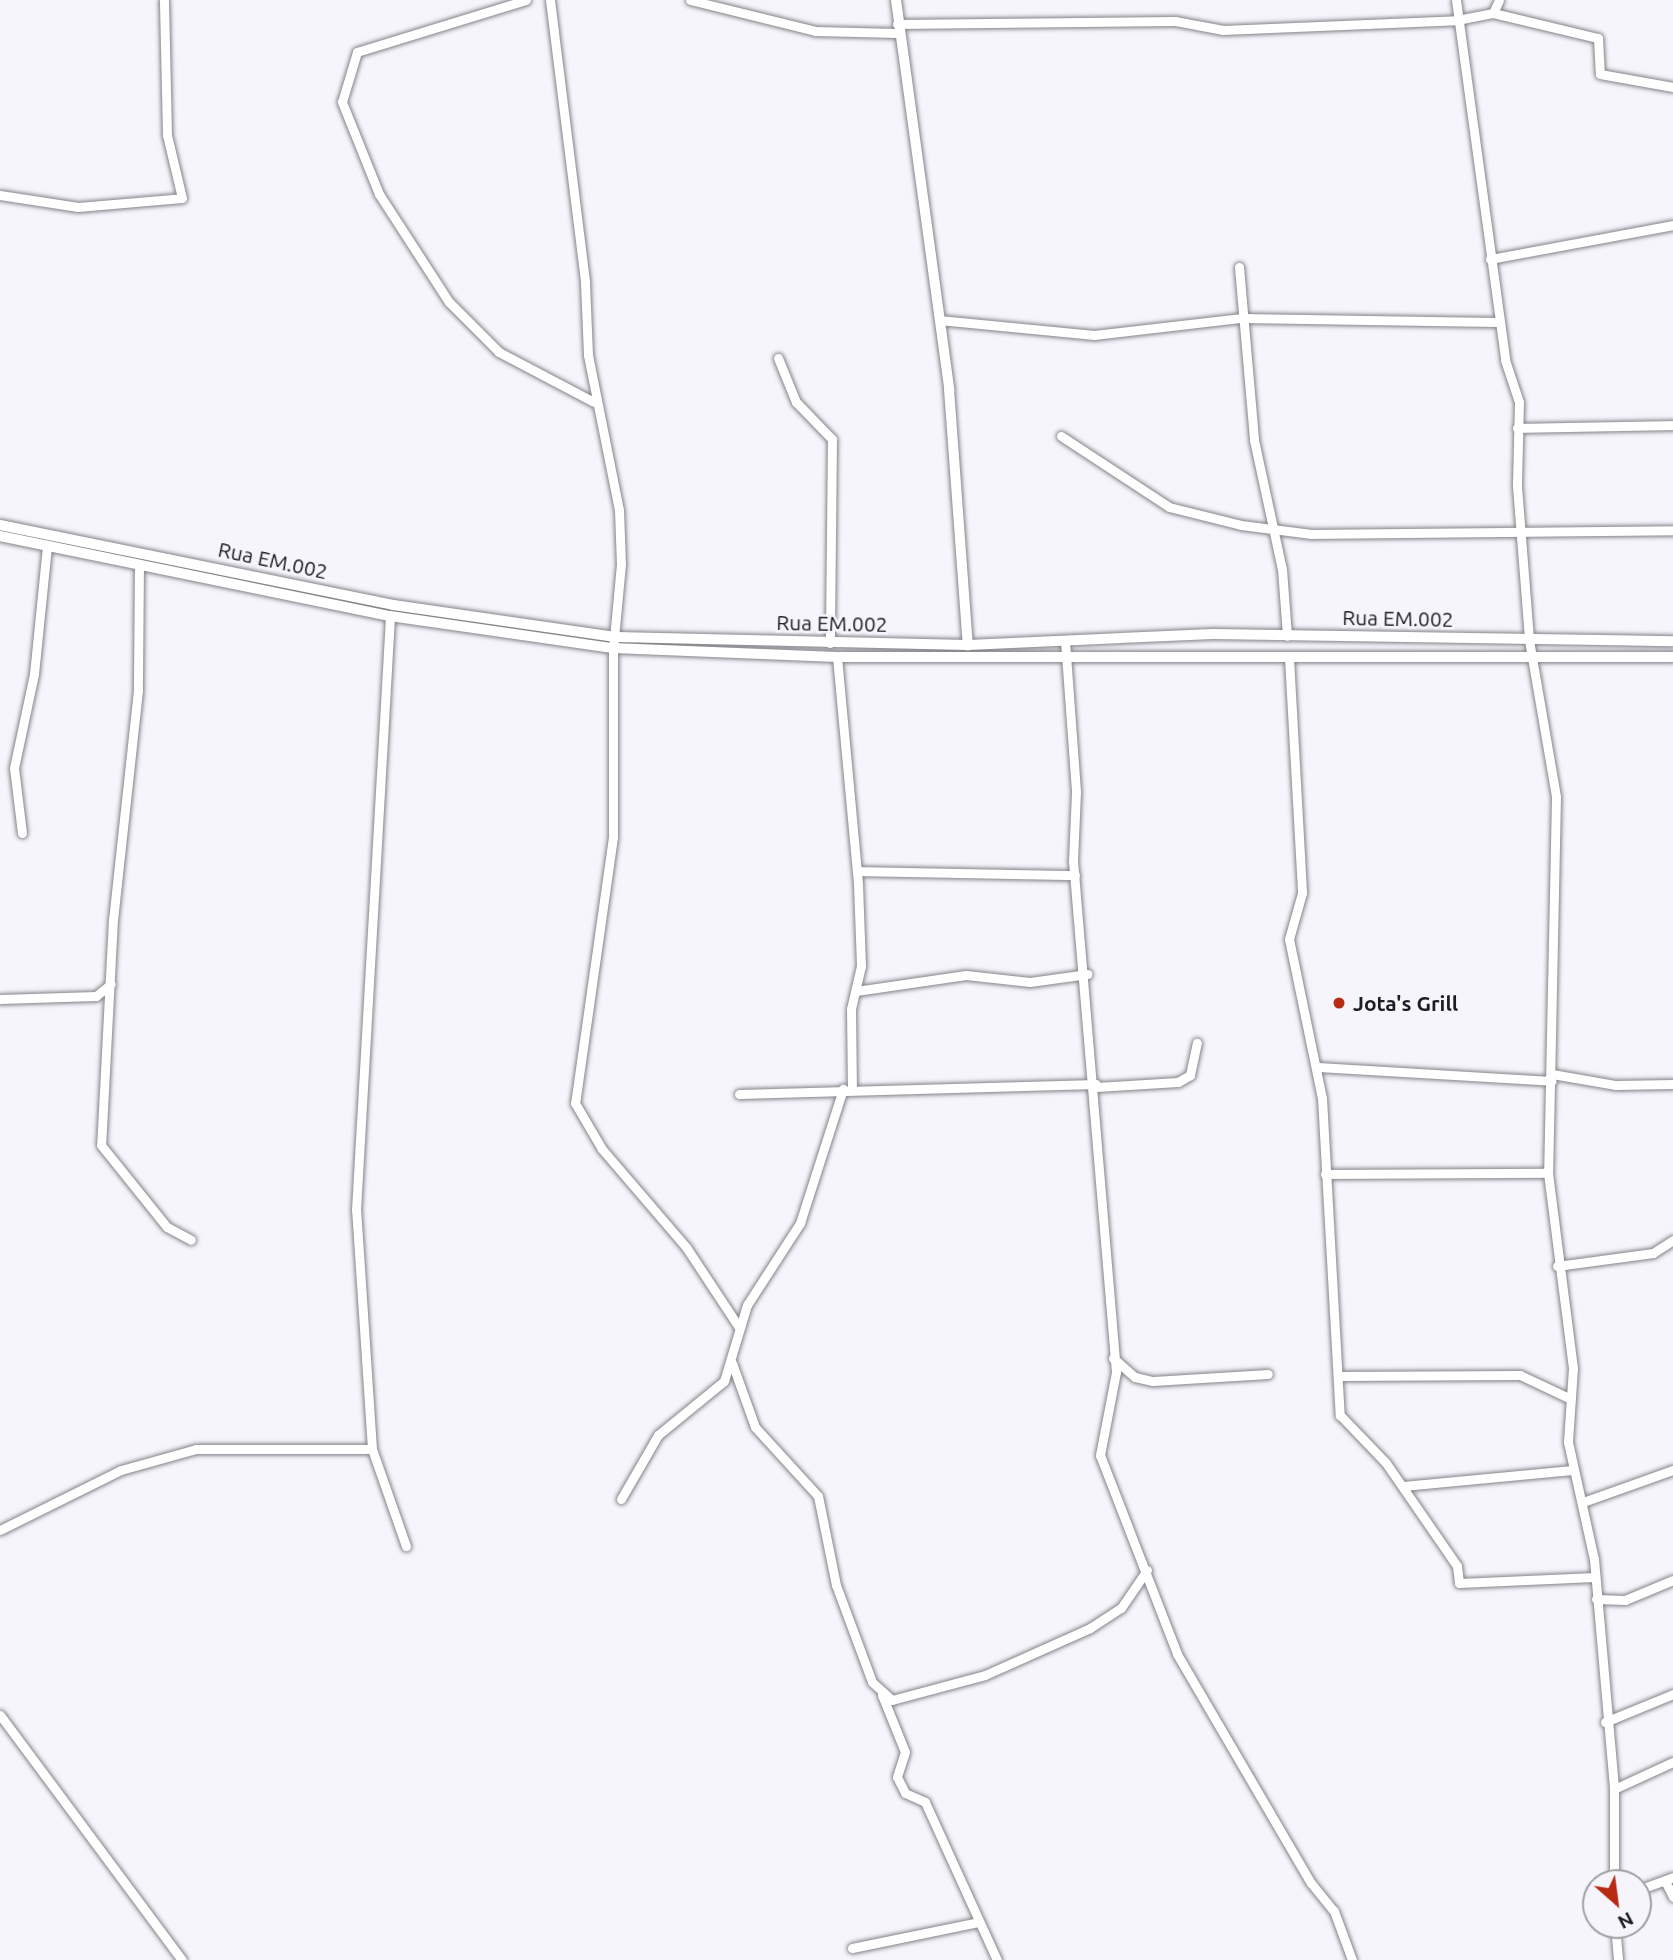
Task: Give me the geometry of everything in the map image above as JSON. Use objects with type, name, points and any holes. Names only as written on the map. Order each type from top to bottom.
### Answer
[{"type":"street","points":[[0,195],[78,207],[182,198],[167,135],[164,0]]},
{"type":"street","points":[[526,0],[357,52],[342,102],[379,194],[449,302],[499,352],[594,401]]},
{"type":"street","points":[[550,0],[594,401],[620,510],[614,643],[613,837],[575,1103],[602,1149],[686,1247],[738,1326]]},
{"type":"street","points":[[690,0],[815,31],[1175,21],[1223,30],[1457,20],[1493,13],[1598,38],[1600,74],[1673,87]]},
{"type":"street","points":[[896,0],[897,29],[939,320],[968,645]]},
{"type":"street","points":[[1456,0],[1499,322],[1519,402],[1517,428],[1521,533],[1529,640],[1556,797],[1548,1173],[1557,1266],[1573,1367],[1573,1470],[1583,1502],[1595,1577],[1605,1722],[1614,1789],[1614,1869]]},
{"type":"street","points":[[1493,13],[1499,0]]},
{"type":"street","points":[[1490,259],[1673,225]]},
{"type":"street","points":[[1239,267],[1242,318],[1287,636]]},
{"type":"street","points":[[939,320],[1094,335],[1242,318],[1499,322]]},
{"type":"street","points":[[778,358],[796,401],[832,439],[830,643]]},
{"type":"street","points":[[1517,428],[1673,425]]},
{"type":"street","points":[[1060,436],[1169,507],[1272,529],[1521,533],[1673,530]]},
{"type":"street","name":"Rua EM.002","points":[[0,525],[393,605],[614,643],[968,645],[1287,636],[1673,641]]},
{"type":"street","name":"Rua EM.002","points":[[0,536],[390,615],[614,643],[837,657],[1673,657]]},
{"type":"street","points":[[22,833],[14,768],[34,674],[47,545]]},
{"type":"street","points":[[139,564],[138,690],[111,984],[101,1144],[167,1227],[191,1240]]},
{"type":"street","points":[[390,615],[356,1210],[372,1449],[406,1546]]},
{"type":"street","points":[[1065,641],[1075,875],[1087,974],[1096,1086],[1115,1394],[1100,1455],[1147,1570],[1177,1654],[1311,1883],[1334,1911],[1352,1960]]},
{"type":"street","points":[[621,1499],[658,1435],[705,1401],[732,1363],[738,1326],[800,1223],[848,1088],[856,991],[857,871],[837,657]]},
{"type":"street","points":[[1289,657],[1303,893],[1289,939],[1318,1068],[1338,1376],[1345,1424],[1403,1486],[1457,1566],[1459,1583],[1595,1577]]},
{"type":"street","points":[[857,871],[1075,875]]},
{"type":"street","points":[[856,991],[966,975],[1030,982],[1087,974]]},
{"type":"street","points":[[0,999],[87,997],[111,984]]},
{"type":"street","points":[[739,1094],[848,1088],[1096,1086],[1178,1082],[1190,1075],[1197,1043]]},
{"type":"street","points":[[1318,1068],[1552,1077],[1616,1085],[1673,1084]]},
{"type":"street","points":[[1325,1174],[1548,1173]]},
{"type":"street","points":[[1557,1266],[1653,1253],[1673,1241]]},
{"type":"street","points":[[1113,1357],[1135,1377],[1153,1381],[1268,1374]]},
{"type":"street","points":[[732,1363],[755,1427],[818,1496],[836,1585],[905,1752],[897,1777],[905,1793],[925,1801],[997,1960]]},
{"type":"street","points":[[1338,1376],[1520,1376],[1571,1399]]},
{"type":"street","points":[[0,1530],[121,1470],[183,1451],[372,1449]]},
{"type":"street","points":[[1403,1486],[1573,1470]]},
{"type":"street","points":[[1583,1502],[1673,1470]]},
{"type":"street","points":[[882,1695],[909,1700],[1044,1650],[1121,1608],[1147,1570]]},
{"type":"street","points":[[1596,1599],[1625,1600],[1673,1580]]},
{"type":"street","points":[[1605,1722],[1673,1694]]},
{"type":"street","points":[[0,1714],[182,1960]]},
{"type":"street","points":[[1614,1789],[1673,1762]]},
{"type":"street","points":[[1652,1884],[1669,1879],[1673,1898]]},
{"type":"street","points":[[852,1948],[979,1922]]},
{"type":"street","points":[[1616,1939],[1618,1960]]},
{"type":"place","name":"Jota's Grill","points":[[1339,1003]]}]
